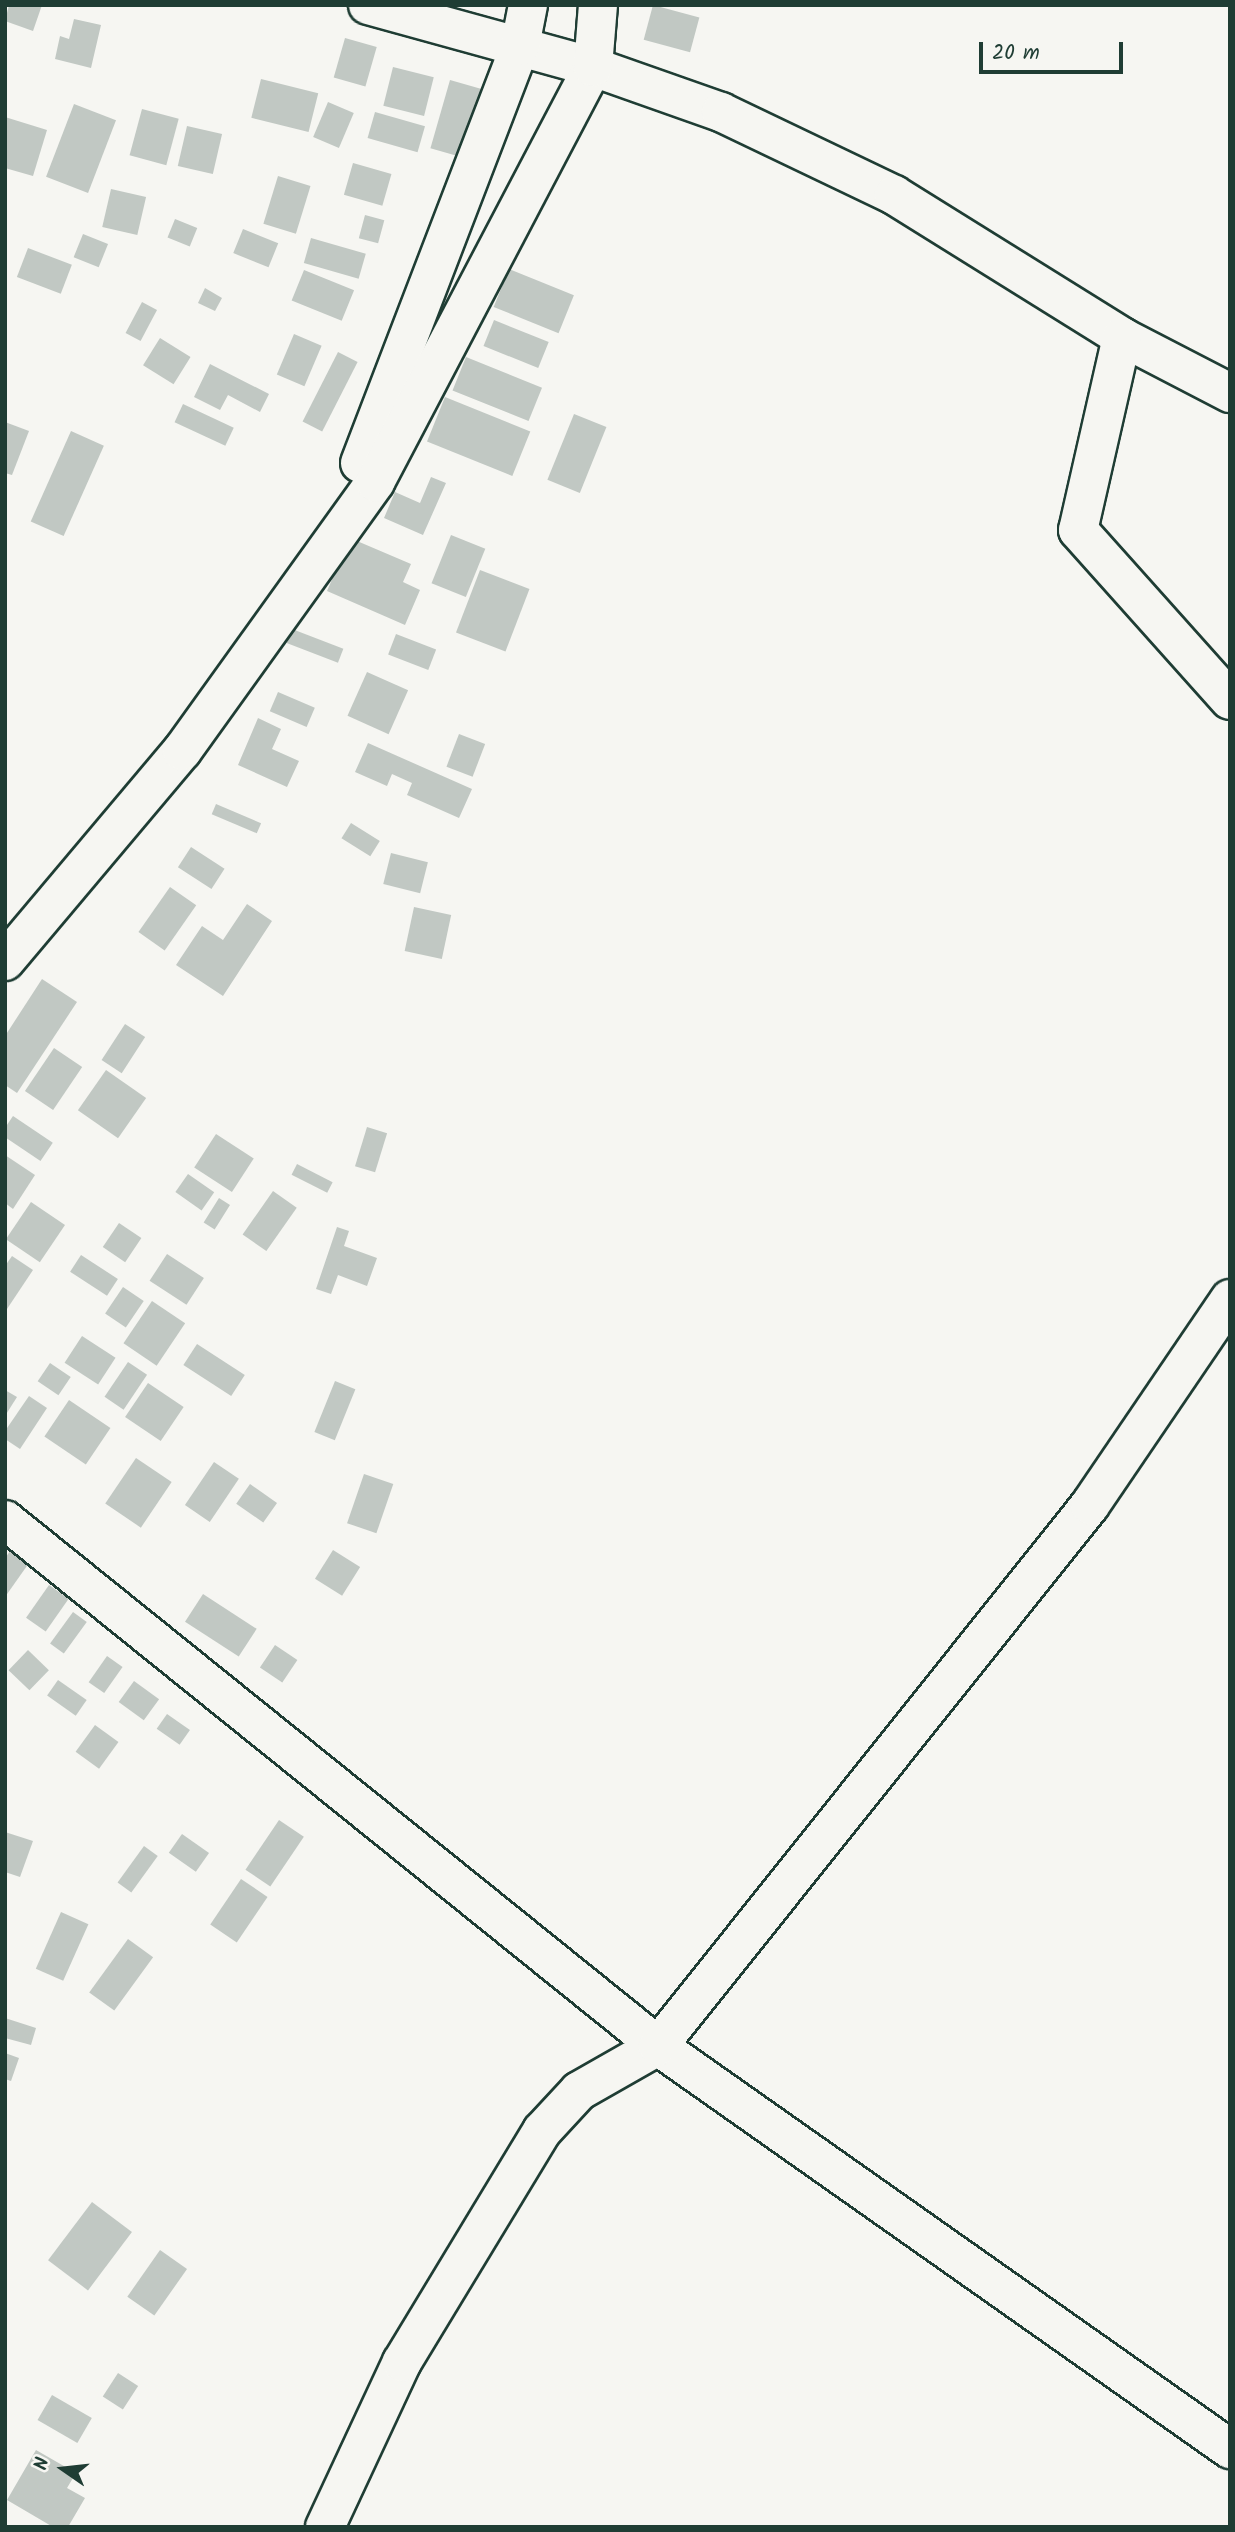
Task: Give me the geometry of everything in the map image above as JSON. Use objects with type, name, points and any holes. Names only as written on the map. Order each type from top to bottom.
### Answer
[{"type":"street","points":[[368,5],[593,67],[721,112],[894,195],[1122,337],[1230,393]]},
{"type":"street","points":[[322,557],[520,46],[528,5]]},
{"type":"street","points":[[5,961],[182,751],[375,482],[593,67],[598,5]]},
{"type":"street","points":[[1122,337],[1078,530],[1230,700]]},
{"type":"street","points":[[325,2527],[402,2362],[542,2131],[579,2091],[658,2046],[1090,1505],[1230,1298]]},
{"type":"street","points":[[5,1520],[658,2046],[1230,2449]]},
{"type":"building","points":[[9,5],[42,5],[33,31],[5,21]]},
{"type":"building","points":[[653,5],[699,17],[690,52],[644,40]]},
{"type":"building","points":[[74,19],[101,25],[91,68],[55,59],[60,36],[69,39]]},
{"type":"building","points":[[345,38],[377,47],[365,87],[334,77]]},
{"type":"building","points":[[393,67],[434,77],[424,116],[383,106]]},
{"type":"building","points":[[261,79],[318,93],[309,132],[251,118]]},
{"type":"building","points":[[450,80],[489,91],[470,160],[430,148]]},
{"type":"building","points":[[328,102],[354,113],[339,148],[313,137]]},
{"type":"building","points":[[74,104],[116,120],[88,193],[46,177]]},
{"type":"building","points":[[142,109],[179,119],[166,165],[130,155]]},
{"type":"building","points":[[375,112],[425,126],[418,152],[368,138]]},
{"type":"building","points":[[5,117],[47,130],[33,176],[5,168]]},
{"type":"building","points":[[187,126],[222,134],[213,174],[178,166]]},
{"type":"building","points":[[353,163],[391,174],[382,206],[344,195]]},
{"type":"building","points":[[278,176],[311,186],[296,234],[263,224]]},
{"type":"building","points":[[111,189],[146,197],[137,235],[102,227]]},
{"type":"building","points":[[365,215],[384,220],[378,243],[359,238]]},
{"type":"building","points":[[175,219],[197,228],[190,247],[168,238]]},
{"type":"building","points":[[243,229],[278,243],[268,267],[233,253]]},
{"type":"building","points":[[83,234],[108,244],[99,267],[74,257]]},
{"type":"building","points":[[311,238],[366,254],[359,279],[304,263]]},
{"type":"building","points":[[28,248],[72,265],[61,294],[17,277]]},
{"type":"building","points":[[509,269],[574,295],[559,333],[494,307]]},
{"type":"building","points":[[304,270],[354,290],[342,321],[292,301]]},
{"type":"building","points":[[205,288],[222,298],[215,311],[198,303]]},
{"type":"building","points":[[142,302],[157,310],[141,341],[126,333]]},
{"type":"building","points":[[494,320],[549,342],[538,368],[484,346]]},
{"type":"building","points":[[294,334],[322,346],[304,386],[277,375]]},
{"type":"building","points":[[160,338],[191,357],[174,384],[143,365]]},
{"type":"building","points":[[338,352],[358,362],[322,431],[303,421]]},
{"type":"building","points":[[466,357],[542,388],[529,421],[453,390]]},
{"type":"building","points":[[210,364],[269,394],[260,412],[228,395],[220,410],[194,397]]},
{"type":"building","points":[[445,397],[530,431],[512,476],[427,442]]},
{"type":"building","points":[[183,404],[234,428],[225,446],[175,422]]},
{"type":"building","points":[[574,414],[606,427],[580,493],[547,480]]},
{"type":"building","points":[[5,422],[29,431],[12,475],[5,473]]},
{"type":"building","points":[[71,431],[104,446],[64,536],[31,521]]},
{"type":"building","points":[[431,477],[446,483],[423,535],[384,518],[395,492],[420,503]]},
{"type":"building","points":[[451,535],[485,549],[466,597],[432,583]]},
{"type":"building","points":[[350,538],[411,564],[403,582],[420,590],[405,625],[327,591]]},
{"type":"building","points":[[480,570],[529,589],[505,652],[456,633]]},
{"type":"building","points":[[292,629],[343,649],[338,663],[287,643]]},
{"type":"building","points":[[396,634],[436,649],[428,670],[388,655]]},
{"type":"building","points":[[367,672],[408,690],[389,734],[347,716]]},
{"type":"building","points":[[278,692],[315,708],[307,727],[270,711]]},
{"type":"building","points":[[258,718],[281,729],[272,749],[299,761],[287,787],[238,765]]},
{"type":"building","points":[[459,734],[485,744],[473,777],[446,767]]},
{"type":"building","points":[[368,743],[472,789],[459,818],[407,795],[412,783],[392,774],[387,786],[355,772]]},
{"type":"building","points":[[216,804],[261,823],[257,833],[212,814]]},
{"type":"building","points":[[351,823],[380,841],[370,856],[341,838]]},
{"type":"building","points":[[191,847],[225,869],[211,889],[178,867]]},
{"type":"building","points":[[391,853],[428,862],[420,893],[383,884]]},
{"type":"building","points":[[170,887],[196,905],[165,950],[138,932]]},
{"type":"building","points":[[247,904],[272,921],[223,996],[176,965],[202,926],[223,940]]},
{"type":"building","points":[[414,907],[451,915],[442,959],[405,951]]},
{"type":"building","points":[[42,979],[77,1002],[17,1093],[5,1085],[5,1036]]},
{"type":"building","points":[[125,1024],[145,1037],[122,1073],[102,1060]]},
{"type":"building","points":[[54,1048],[82,1067],[53,1110],[25,1091]]},
{"type":"building","points":[[106,1070],[146,1098],[118,1138],[78,1110]]},
{"type":"building","points":[[13,1116],[53,1143],[40,1161],[5,1137],[5,1128]]},
{"type":"building","points":[[367,1127],[387,1133],[375,1172],[355,1166]]},
{"type":"building","points":[[216,1134],[254,1159],[232,1192],[194,1168]]},
{"type":"building","points":[[5,1155],[35,1175],[13,1209],[5,1203]]},
{"type":"building","points":[[297,1164],[333,1182],[327,1193],[292,1175]]},
{"type":"building","points":[[188,1174],[214,1192],[202,1210],[175,1192]]},
{"type":"building","points":[[273,1191],[297,1208],[266,1251],[243,1234]]},
{"type":"building","points":[[219,1198],[230,1205],[215,1229],[204,1223]]},
{"type":"building","points":[[31,1202],[65,1225],[40,1262],[6,1239]]},
{"type":"building","points":[[119,1223],[141,1238],[125,1262],[103,1247]]},
{"type":"building","points":[[337,1227],[349,1231],[344,1246],[377,1258],[367,1286],[338,1275],[331,1294],[316,1289]]},
{"type":"building","points":[[167,1254],[204,1278],[186,1305],[150,1281]]},
{"type":"building","points":[[81,1255],[118,1279],[107,1296],[70,1272]]},
{"type":"building","points":[[12,1256],[33,1270],[5,1312],[5,1266]]},
{"type":"building","points":[[123,1287],[144,1301],[126,1328],[105,1314]]},
{"type":"building","points":[[152,1301],[185,1323],[157,1366],[123,1343]]},
{"type":"building","points":[[82,1336],[116,1358],[98,1385],[65,1363]]},
{"type":"building","points":[[197,1344],[245,1375],[231,1396],[183,1365]]},
{"type":"building","points":[[128,1362],[147,1375],[124,1410],[105,1397]]},
{"type":"building","points":[[50,1363],[71,1377],[58,1395],[38,1381]]},
{"type":"building","points":[[335,1381],[355,1389],[335,1440],[314,1432]]},
{"type":"building","points":[[148,1383],[184,1407],[161,1441],[125,1417]]},
{"type":"building","points":[[5,1390],[17,1397],[5,1416]]},
{"type":"building","points":[[29,1396],[47,1408],[20,1449],[5,1439],[5,1431]]},
{"type":"building","points":[[69,1400],[110,1428],[86,1464],[44,1436]]},
{"type":"building","points":[[136,1458],[172,1482],[141,1528],[105,1504]]},
{"type":"building","points":[[214,1462],[239,1479],[210,1522],[185,1505]]},
{"type":"building","points":[[364,1474],[393,1484],[376,1533],[347,1523]]},
{"type":"building","points":[[250,1484],[277,1503],[263,1523],[236,1504]]},
{"type":"building","points":[[11,1550],[29,1563],[5,1597],[5,1558]]},
{"type":"building","points":[[333,1550],[360,1567],[342,1596],[315,1579]]},
{"type":"building","points":[[49,1585],[69,1599],[46,1632],[26,1618]]},
{"type":"building","points":[[203,1594],[257,1629],[239,1657],[185,1622]]},
{"type":"building","points":[[73,1612],[87,1622],[64,1654],[50,1644]]},
{"type":"building","points":[[275,1645],[297,1660],[282,1682],[260,1667]]},
{"type":"building","points":[[28,1650],[49,1670],[29,1690],[9,1670]]},
{"type":"building","points":[[107,1656],[123,1667],[104,1693],[89,1682]]},
{"type":"building","points":[[58,1680],[87,1700],[76,1716],[47,1696]]},
{"type":"building","points":[[134,1681],[159,1699],[144,1720],[119,1702]]},
{"type":"building","points":[[167,1714],[190,1730],[180,1745],[157,1729]]},
{"type":"building","points":[[95,1725],[118,1742],[99,1769],[76,1752]]},
{"type":"building","points":[[279,1820],[304,1837],[270,1887],[245,1870]]},
{"type":"building","points":[[5,1832],[33,1841],[20,1877],[5,1872]]},
{"type":"building","points":[[182,1834],[209,1853],[196,1872],[169,1853]]},
{"type":"building","points":[[144,1846],[158,1856],[131,1892],[118,1882]]},
{"type":"building","points":[[241,1879],[268,1897],[237,1942],[210,1925]]},
{"type":"building","points":[[61,1912],[88,1924],[63,1981],[36,1969]]},
{"type":"building","points":[[128,1939],[153,1957],[114,2011],[89,1992]]},
{"type":"building","points":[[5,2018],[36,2028],[31,2045],[5,2038]]},
{"type":"building","points":[[5,2053],[19,2058],[11,2081],[5,2079]]},
{"type":"building","points":[[92,2202],[132,2232],[88,2290],[48,2260]]},
{"type":"building","points":[[160,2250],[187,2269],[154,2316],[127,2297]]},
{"type":"building","points":[[118,2373],[138,2386],[123,2410],[103,2396]]},
{"type":"building","points":[[52,2395],[92,2418],[77,2443],[38,2420]]},
{"type":"building","points":[[36,2450],[76,2473],[67,2488],[85,2498],[68,2527],[53,2527],[7,2500]]}]
